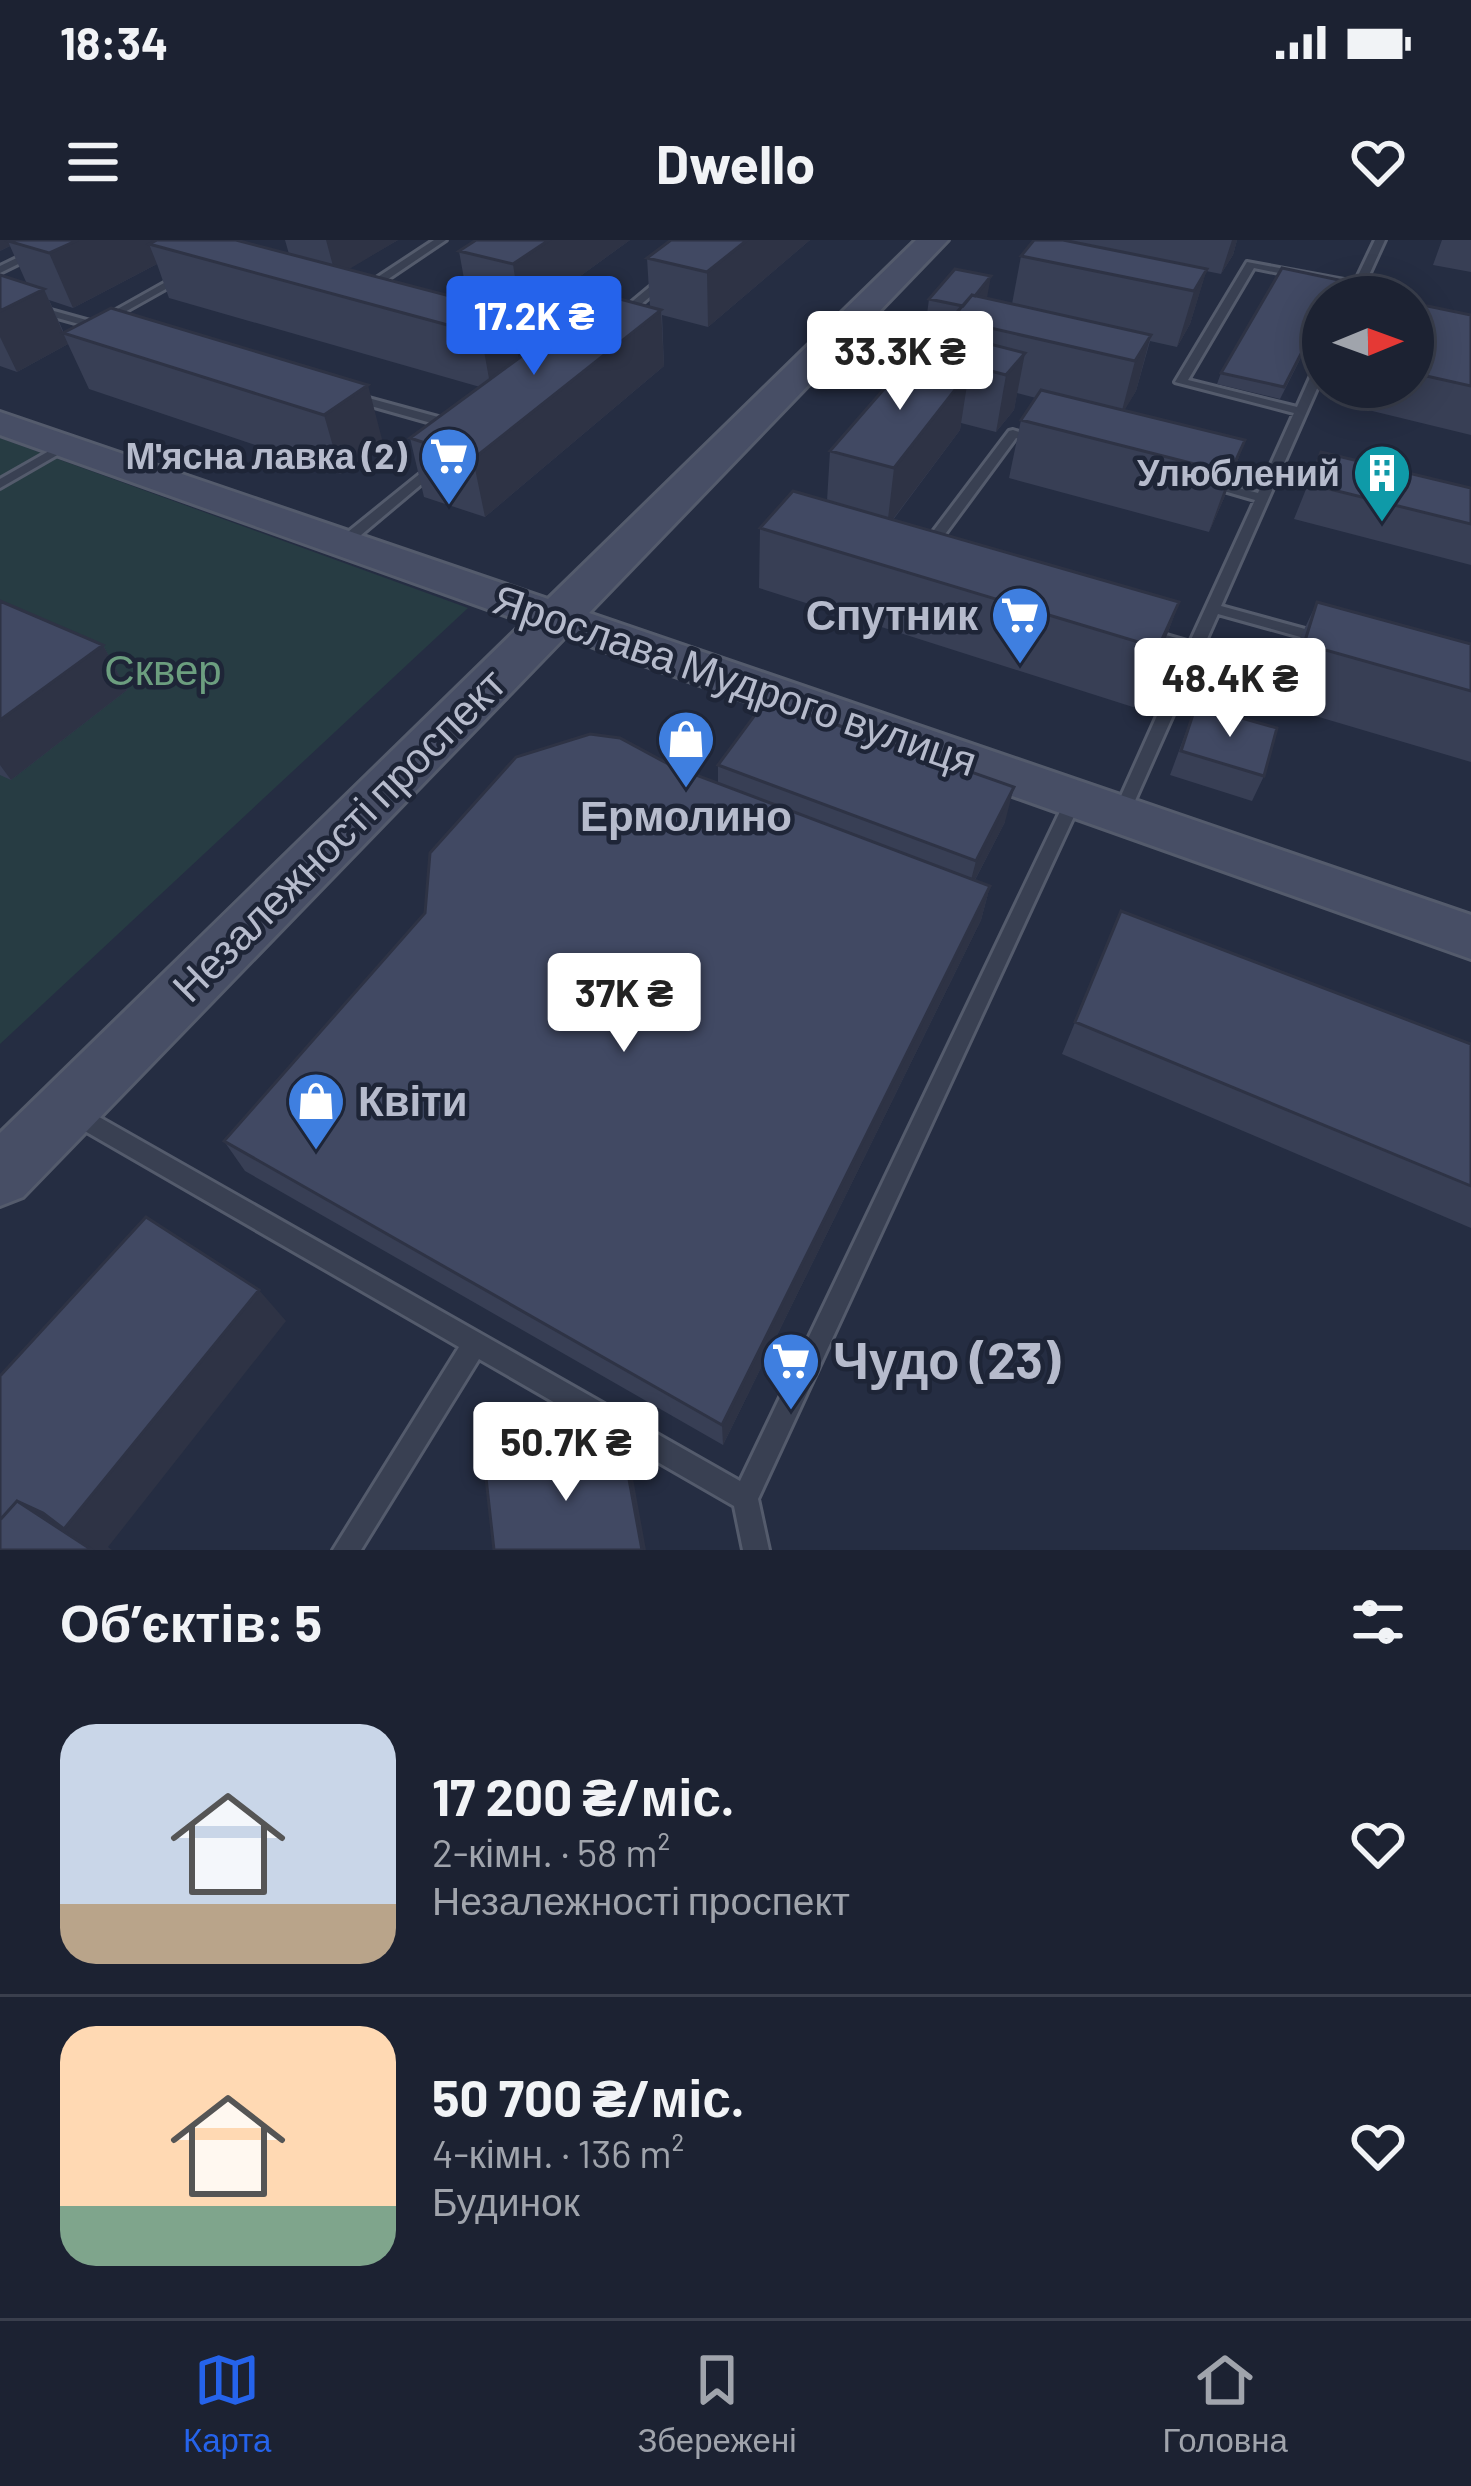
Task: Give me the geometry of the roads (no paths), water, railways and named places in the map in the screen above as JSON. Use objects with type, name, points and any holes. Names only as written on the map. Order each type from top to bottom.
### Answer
[{"type":"street","name":"Незалежності проспект","points":[[0,1176],[933,240]]},
{"type":"street","name":"Ярослава Мудрого вулиця","points":[[0,423],[1471,937]]},
{"type":"lane","points":[[0,270],[62,240]]},
{"type":"lane","points":[[370,307],[348,301],[441,240]]},
{"type":"lane","points":[[1363,276],[1380,240]]},
{"type":"lane","points":[[1300,411],[1181,382],[1251,264],[1302,277]]},
{"type":"lane","points":[[604,329],[677,270]]},
{"type":"lane","points":[[93,325],[189,274]]},
{"type":"lane","points":[[0,299],[116,331]]},
{"type":"lane","points":[[342,394],[478,432]]},
{"type":"lane","points":[[1121,814],[1302,407]]},
{"type":"lane","points":[[935,572],[914,566],[1013,434],[1058,446]]},
{"type":"lane","points":[[0,484],[67,446]]},
{"type":"lane","points":[[343,543],[444,460]]},
{"type":"lane","points":[[1192,480],[1260,497]]},
{"type":"lane","points":[[1213,608],[1342,643]]},
{"type":"lane","points":[[1130,630],[1196,649]]},
{"type":"lane","points":[[756,1550],[745,1498],[1074,799]]},
{"type":"lane","points":[[66,1109],[745,1498]]},
{"type":"lane","points":[[346,1550],[475,1343]]},
{"type":"place","name":"М'ясна лавка (2)","points":[[449,507]]},
{"type":"place","name":"Улюблений","points":[[1382,524]]},
{"type":"place","name":"Спутник","points":[[1020,666]]},
{"type":"place","name":"Ермолино","points":[[686,790]]},
{"type":"place","name":"Квіти","points":[[316,1152]]},
{"type":"place","name":"Чудо (23)","points":[[791,1412]]},
{"type":"park label","name":"Сквер","points":[[163,670]]}]
